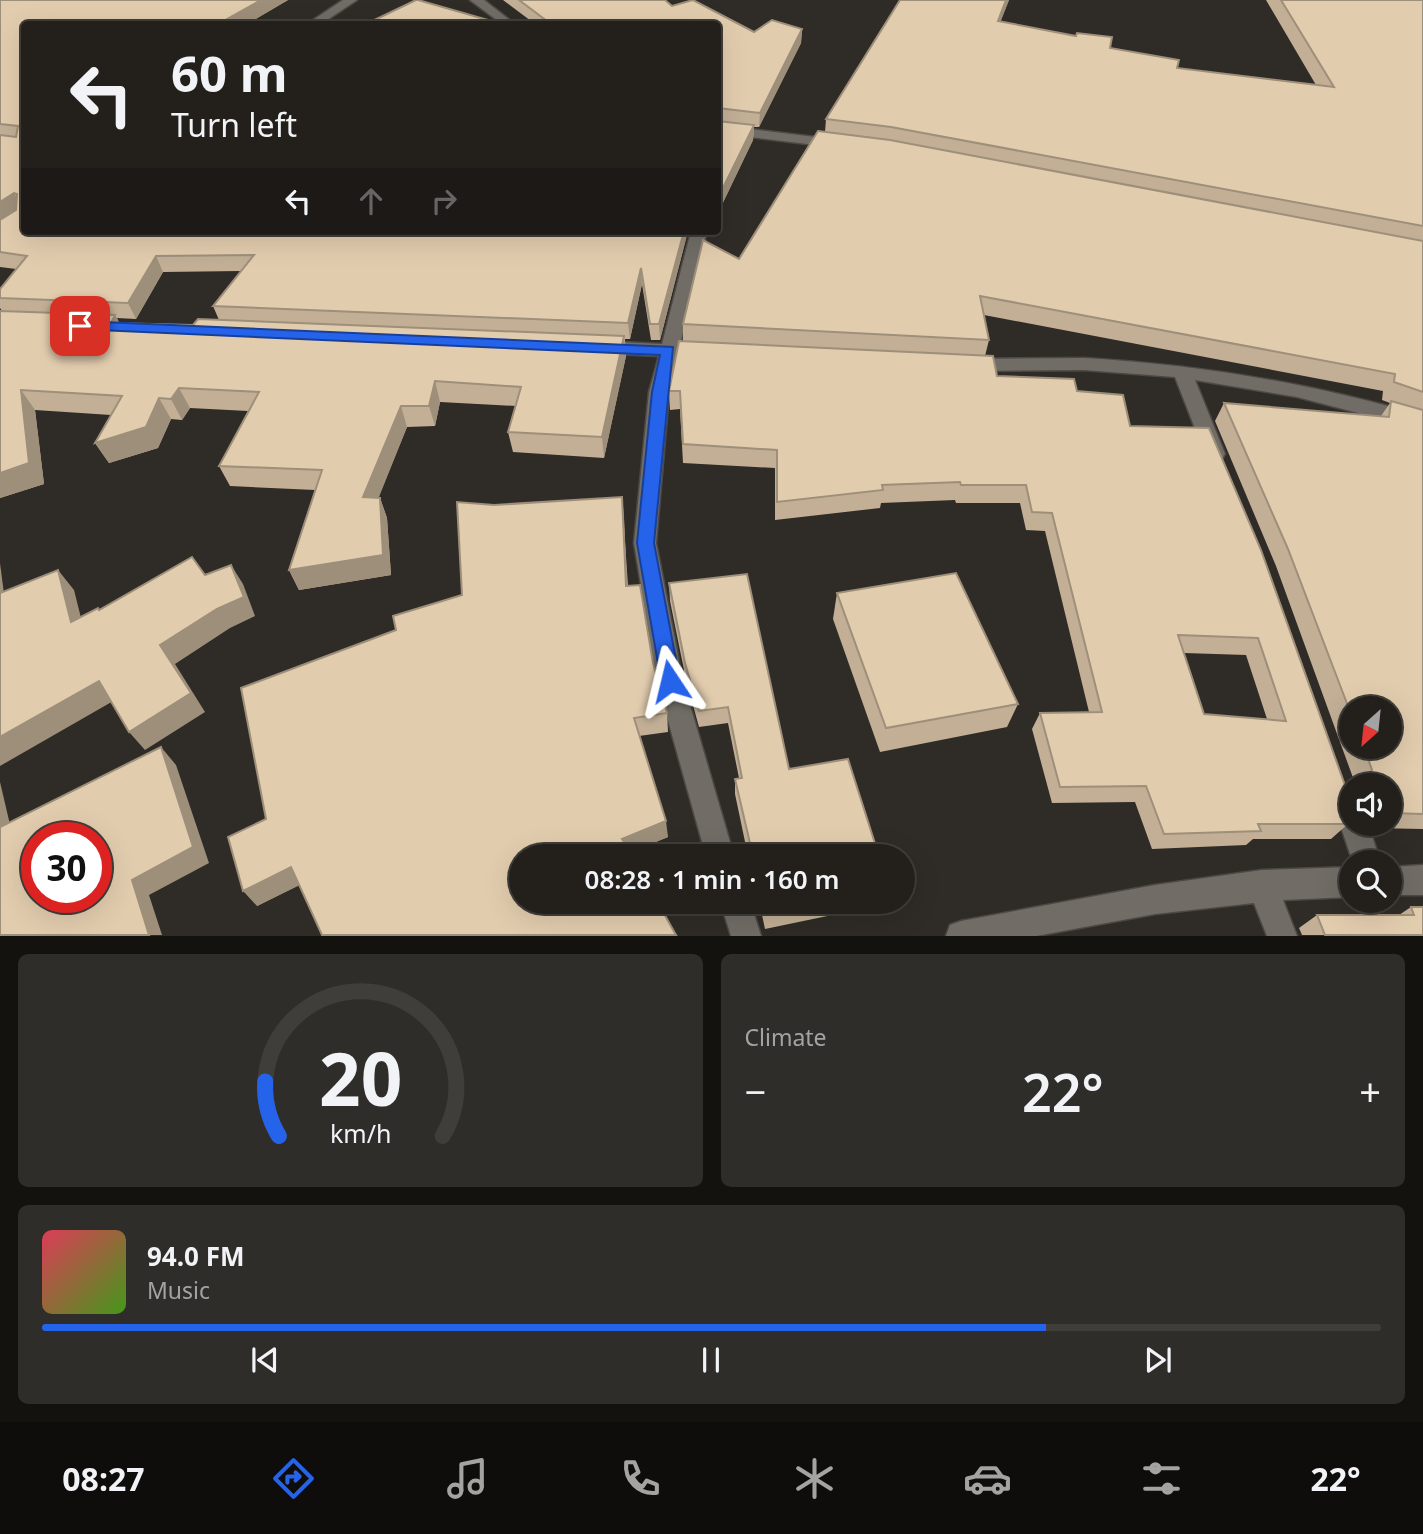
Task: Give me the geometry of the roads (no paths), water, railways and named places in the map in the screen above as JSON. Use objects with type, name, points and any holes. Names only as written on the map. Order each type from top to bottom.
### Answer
[{"type":"street","points":[[318,21],[351,0]]},
{"type":"street","points":[[476,0],[505,21]]},
{"type":"street","points":[[721,130],[862,147]]},
{"type":"street","points":[[698,235],[659,392],[645,543],[670,681],[717,844]]},
{"type":"street","points":[[571,346],[722,352]]},
{"type":"street","points":[[951,364],[1083,364],[1249,379],[1349,399],[1423,423]]},
{"type":"street","points":[[1182,372],[1222,470]]},
{"type":"street","points":[[1402,881],[1423,880]]},
{"type":"street","points":[[961,936],[1093,907],[1262,885],[1339,882]]},
{"type":"street","points":[[1262,885],[1282,936]]},
{"type":"street","points":[[738,914],[746,936]]}]
